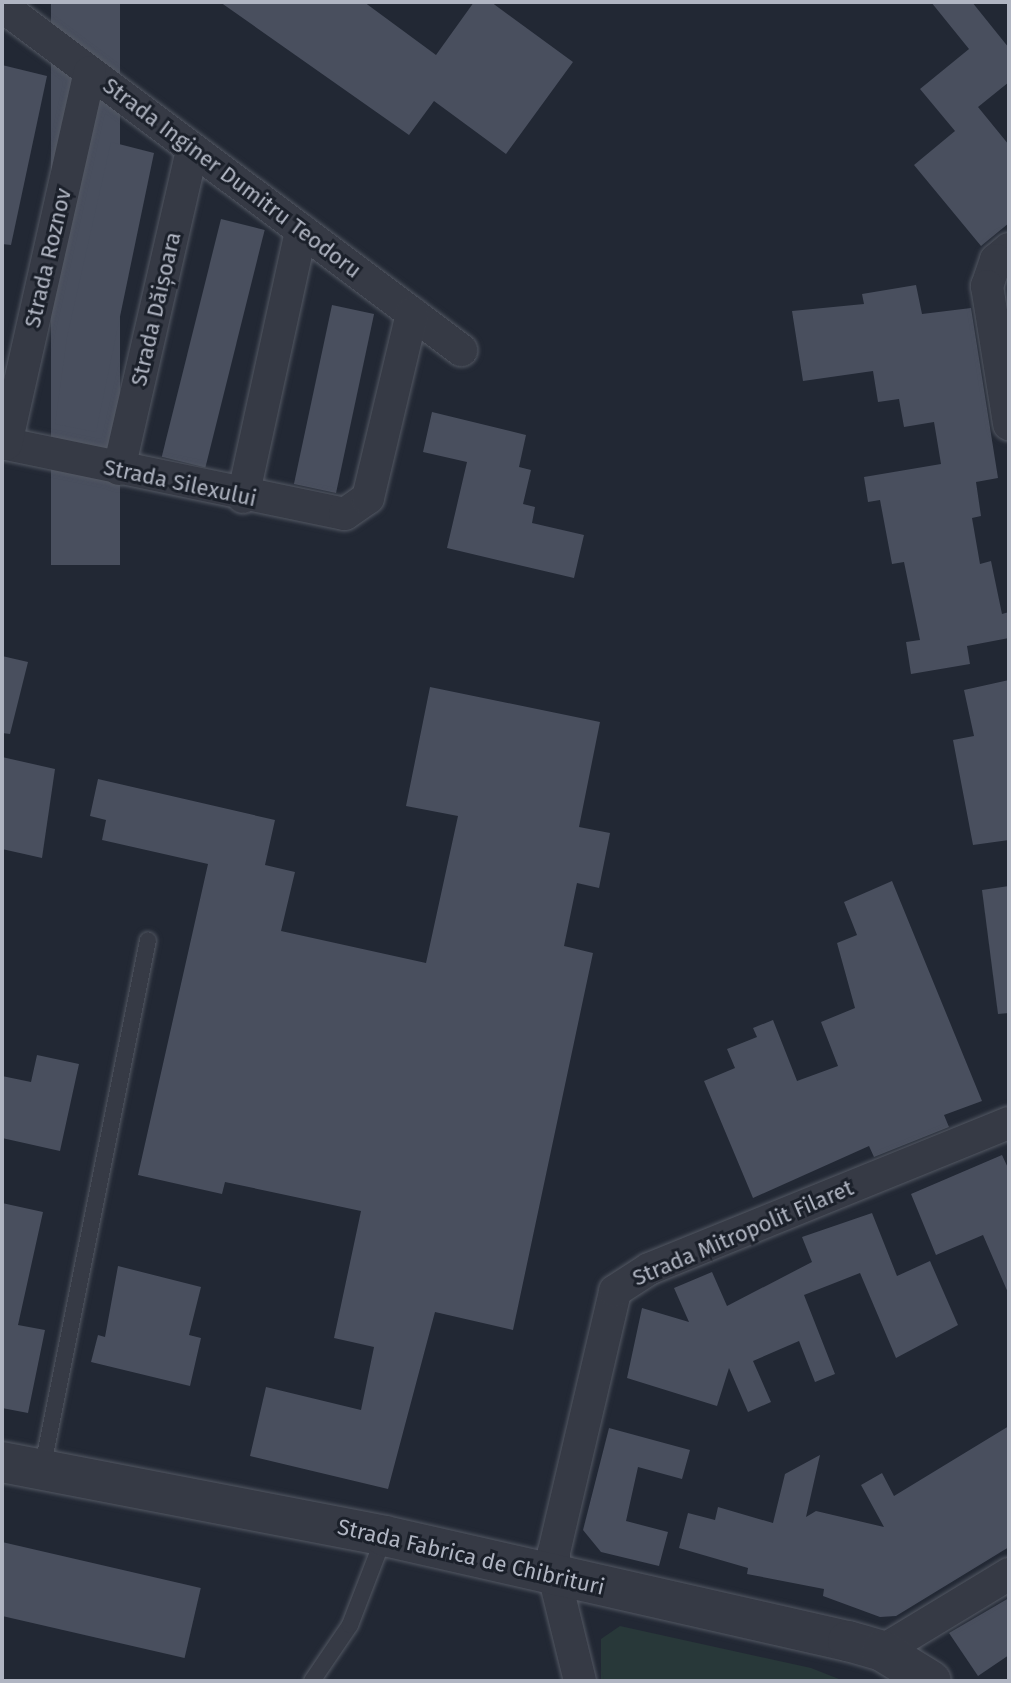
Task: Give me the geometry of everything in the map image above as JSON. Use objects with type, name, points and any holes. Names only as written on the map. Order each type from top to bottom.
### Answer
[{"type":"street","name":"Strada Inginer Dumitru Teodoru","points":[[2,6],[461,350]]},
{"type":"street","name":"Strada Roznov","points":[[4,444],[90,72]]},
{"type":"street","name":"Strada Dăișoara","points":[[119,469],[192,149]]},
{"type":"street","points":[[243,497],[301,230]]},
{"type":"street","points":[[1009,249],[996,260],[987,286],[1009,424]]},
{"type":"street","name":"Strada Silexului","points":[[4,444],[334,515],[359,509],[368,498],[412,313]]},
{"type":"street","name":"Strada Mitropolit Filaret","points":[[580,1681],[554,1575],[556,1534],[611,1302],[622,1284],[1009,1123]]},
{"type":"street","name":"Strada Fabrica de Chibrituri","points":[[2,1462],[385,1536],[882,1651],[931,1681]]},
{"type":"street","points":[[882,1651],[1009,1574]]},
{"type":"lane","points":[[42,1470],[148,940]]},
{"type":"lane","points":[[312,1681],[350,1625],[385,1536]]},
{"type":"shaded area","points":[[620,1626],[811,1668],[844,1681],[601,1681],[601,1639]]},
{"type":"building","points":[[51,2],[120,2],[120,565],[51,565]]},
{"type":"building","points":[[220,2],[364,2],[436,55],[474,2],[491,2],[573,62],[506,154],[434,101],[409,135]]},
{"type":"building","points":[[931,2],[972,2],[1009,48],[1009,82],[978,107],[1009,145],[1009,223],[981,246],[914,165],[955,131],[920,89],[969,49]]},
{"type":"building","points":[[2,65],[47,76],[11,245],[2,244]]},
{"type":"building","points":[[111,142],[154,153],[96,432],[55,424],[67,337]]},
{"type":"building","points":[[221,219],[265,230],[205,468],[162,457]]},
{"type":"building","points":[[916,285],[922,314],[971,308],[998,478],[976,482],[981,516],[972,518],[980,564],[991,561],[1002,614],[1009,612],[1009,638],[967,646],[970,664],[911,674],[906,642],[920,640],[904,562],[892,564],[880,500],[868,502],[864,477],[941,464],[934,422],[904,427],[899,399],[878,402],[873,371],[803,381],[792,311],[864,304],[862,294]]},
{"type":"building","points":[[332,305],[374,314],[336,493],[294,484]]},
{"type":"building","points":[[432,412],[526,435],[519,467],[531,470],[523,504],[535,507],[532,523],[584,535],[574,578],[447,548],[467,462],[423,452]]},
{"type":"building","points":[[2,656],[28,662],[10,734],[2,733]]},
{"type":"building","points":[[1009,680],[1009,840],[973,845],[953,740],[974,736],[964,690]]},
{"type":"building","points":[[430,687],[600,722],[579,827],[610,833],[599,888],[577,883],[564,946],[593,953],[513,1330],[435,1312],[388,1489],[250,1456],[266,1387],[361,1410],[374,1347],[334,1338],[361,1211],[225,1182],[222,1194],[138,1175],[208,864],[102,840],[106,820],[90,816],[98,779],[275,820],[265,865],[295,872],[281,931],[426,963],[458,816],[406,806]]},
{"type":"building","points":[[2,757],[55,769],[42,858],[2,849]]},
{"type":"building","points":[[892,881],[982,1101],[944,1115],[949,1127],[874,1157],[869,1146],[753,1198],[704,1081],[735,1068],[727,1049],[757,1037],[753,1028],[773,1020],[797,1081],[838,1066],[821,1022],[855,1008],[837,943],[857,935],[844,902]]},
{"type":"building","points":[[1009,886],[1009,1013],[998,1014],[982,890]]},
{"type":"building","points":[[37,1055],[79,1064],[60,1151],[2,1138],[2,1076],[31,1082]]},
{"type":"building","points":[[1002,1155],[1009,1170],[1009,1295],[983,1235],[936,1255],[911,1194]]},
{"type":"building","points":[[2,1203],[43,1212],[18,1325],[45,1330],[28,1413],[2,1408]]},
{"type":"building","points":[[872,1213],[897,1276],[930,1261],[958,1325],[896,1358],[860,1273],[804,1295],[835,1374],[815,1382],[799,1341],[753,1361],[771,1402],[748,1412],[729,1368],[717,1406],[627,1378],[642,1308],[689,1322],[674,1288],[712,1272],[727,1306],[812,1262],[802,1237]]},
{"type":"building","points":[[118,1266],[201,1287],[189,1335],[201,1338],[190,1386],[91,1362],[98,1335],[105,1337]]},
{"type":"building","points":[[1009,1426],[1009,1547],[896,1616],[880,1617],[823,1596],[824,1589],[747,1574],[748,1568],[679,1548],[688,1513],[715,1520],[718,1507],[773,1523],[785,1474],[820,1455],[806,1517],[816,1511],[884,1527],[861,1485],[882,1473],[894,1496]]},
{"type":"building","points":[[609,1428],[690,1450],[682,1479],[638,1467],[626,1521],[668,1532],[659,1566],[601,1552],[583,1530]]},
{"type":"building","points":[[2,1542],[201,1588],[185,1658],[2,1616]]},
{"type":"building","points":[[1009,1598],[1009,1655],[978,1676],[949,1633]]}]
